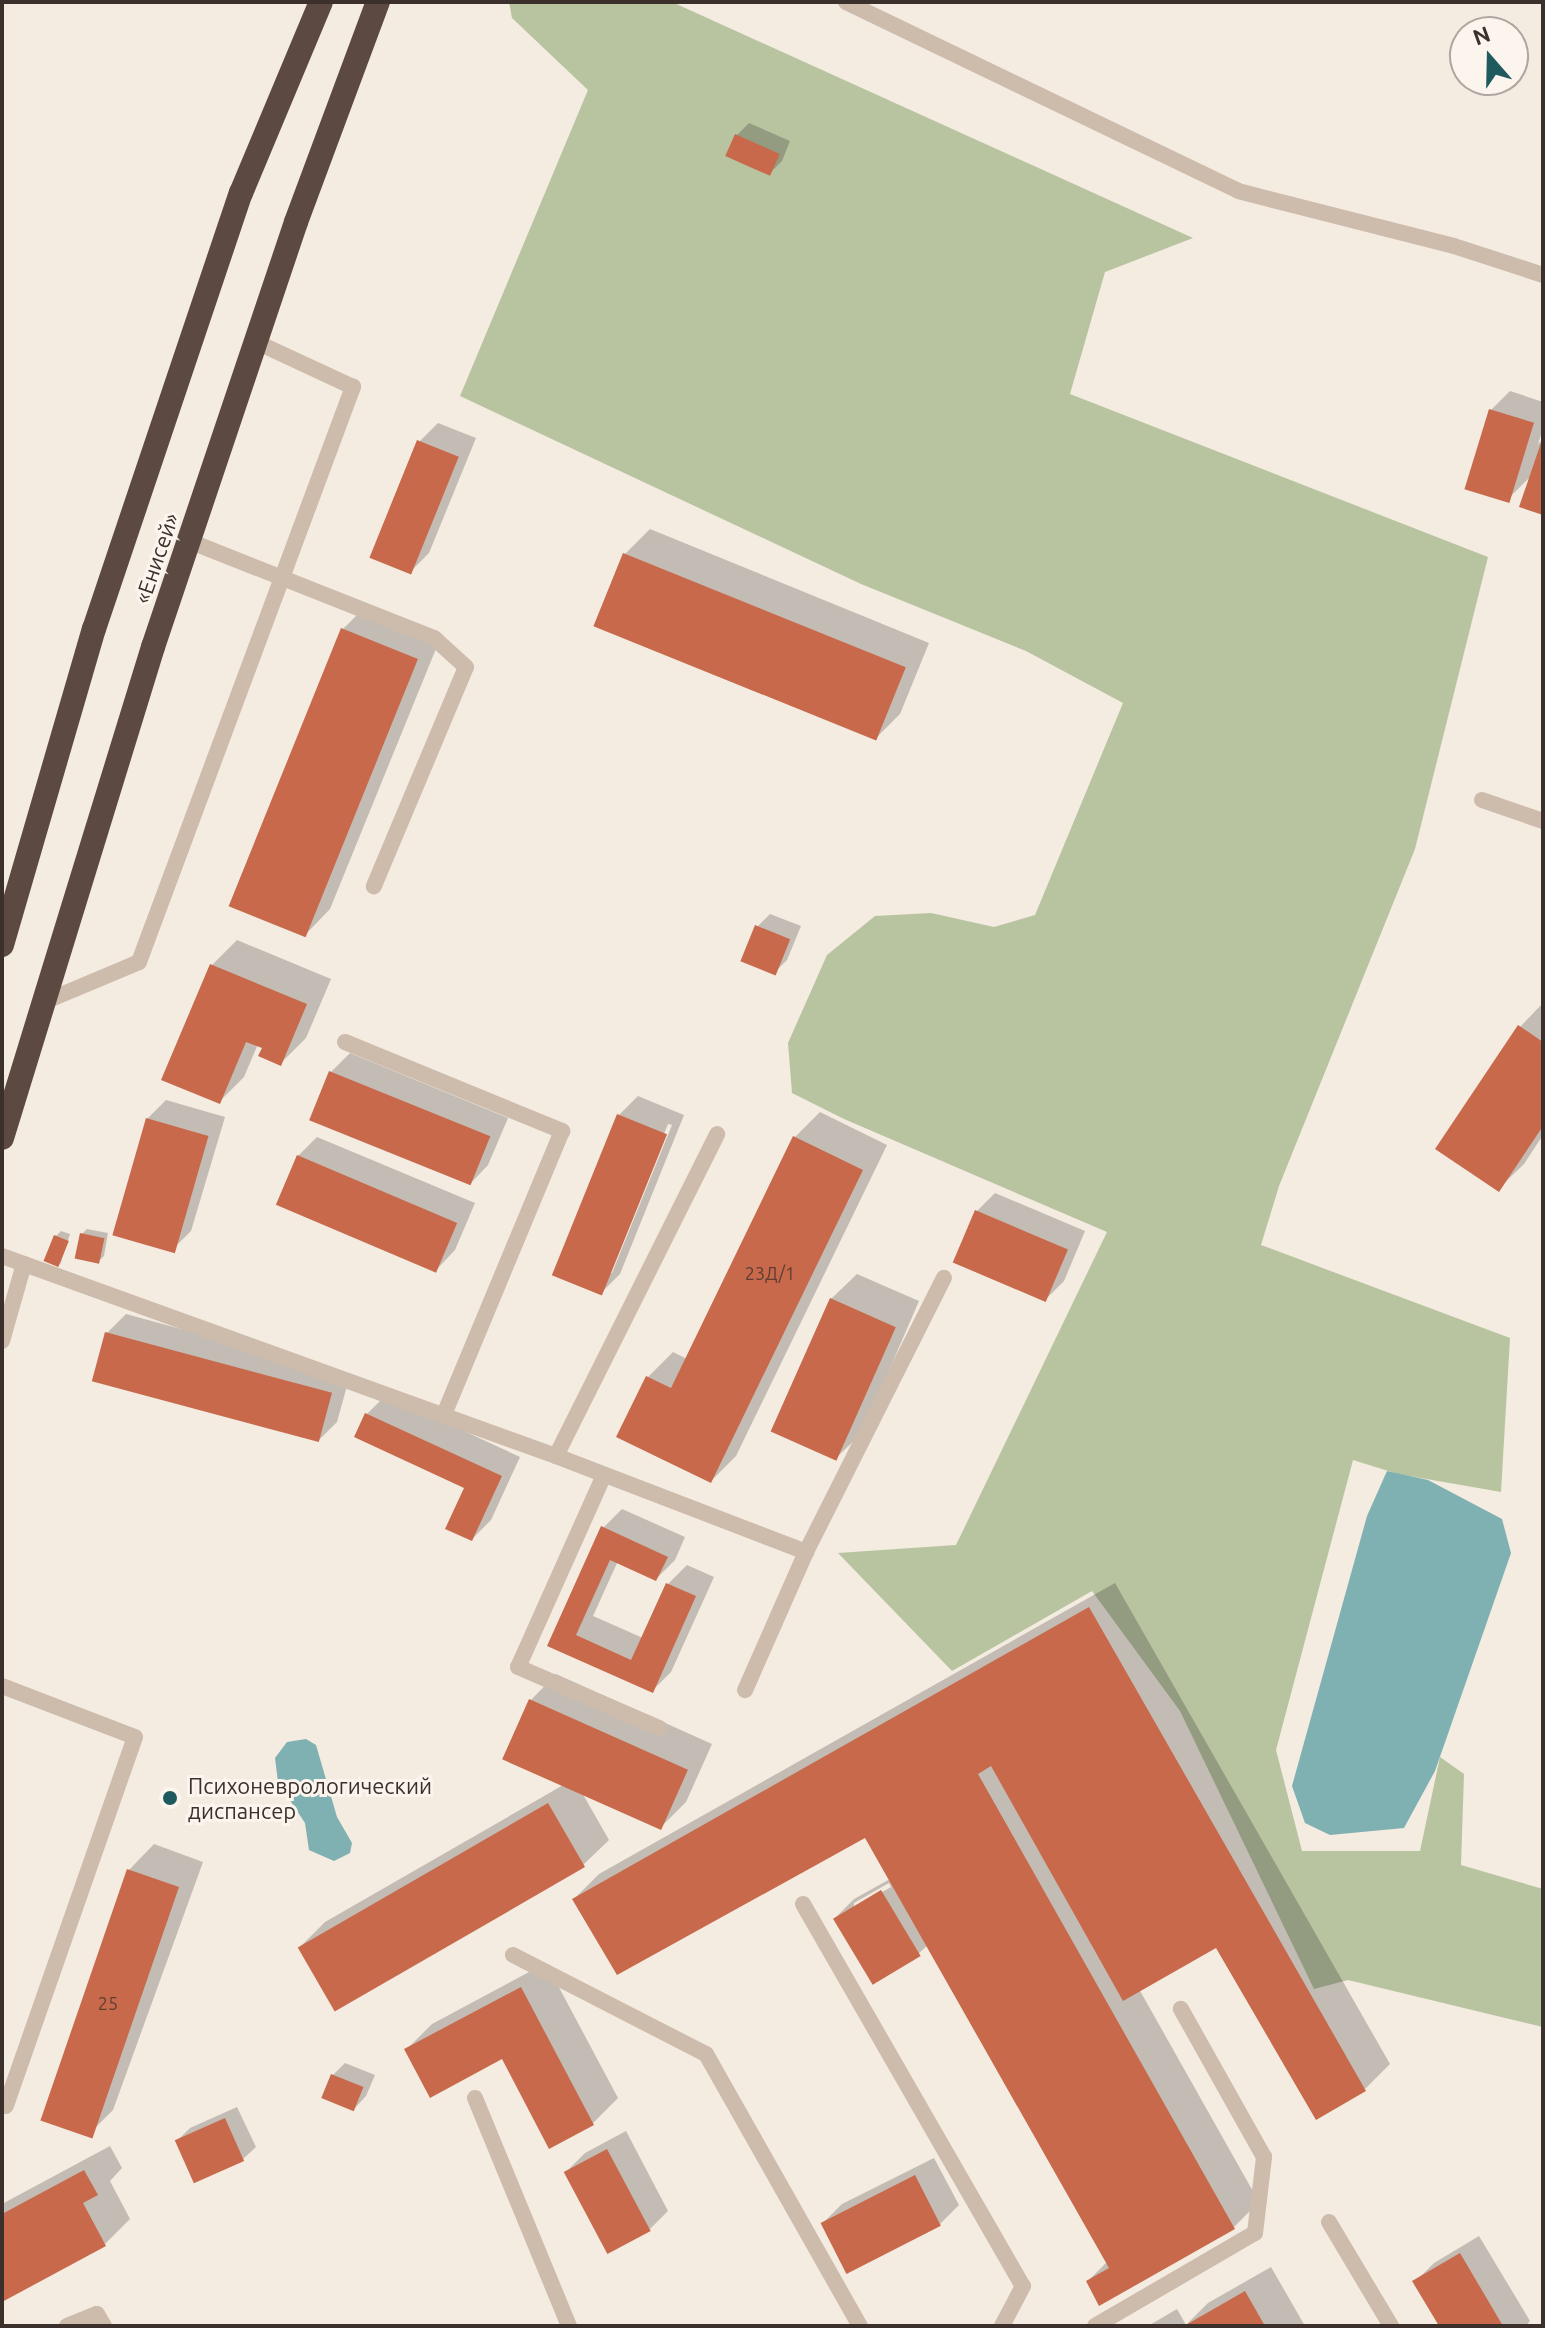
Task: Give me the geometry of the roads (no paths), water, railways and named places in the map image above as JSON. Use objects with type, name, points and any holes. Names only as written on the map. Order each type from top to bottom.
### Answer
[{"type":"highway","name":"«Енисей»","points":[[2,945],[94,629],[225,238],[321,2]]},
{"type":"highway","name":"«Енисей»","points":[[2,1138],[189,541],[355,58],[378,2]]},
{"type":"lane","points":[[846,2],[1238,191],[1454,246],[1543,275]]},
{"type":"lane","points":[[44,1002],[139,962],[353,387],[256,342]]},
{"type":"lane","points":[[189,541],[434,638],[466,667],[374,886]]},
{"type":"lane","points":[[1482,800],[1543,821]]},
{"type":"lane","points":[[345,1042],[562,1131],[444,1415]]},
{"type":"lane","points":[[556,1456],[717,1134]]},
{"type":"lane","points":[[2,1256],[556,1456],[806,1552]]},
{"type":"lane","points":[[2,1341],[24,1264]]},
{"type":"lane","points":[[745,1690],[806,1552],[944,1278]]},
{"type":"lane","points":[[604,1475],[518,1667],[659,1728]]},
{"type":"lane","points":[[2,1686],[135,1737],[6,2106]]},
{"type":"lane","points":[[803,1904],[1023,2286],[1002,2326]]},
{"type":"lane","points":[[513,1955],[706,2054],[860,2326]]},
{"type":"lane","points":[[1095,2326],[1255,2233],[1264,2157],[1181,2009]]},
{"type":"lane","points":[[475,2098],[569,2326]]},
{"type":"lane","points":[[1329,2222],[1391,2326]]},
{"type":"lane","points":[[67,2326],[97,2314],[104,2326]]},
{"type":"water","points":[[1387,1471],[1428,1480],[1502,1519],[1511,1553],[1435,1771],[1404,1828],[1330,1835],[1305,1823],[1292,1786],[1367,1516]]},
{"type":"water","points":[[306,1739],[316,1745],[337,1817],[352,1843],[350,1853],[334,1861],[309,1850],[305,1823],[278,1782],[275,1758],[287,1742]]},
{"type":"place","name":"Психоневрологический диспансер","points":[[170,1798]]}]
